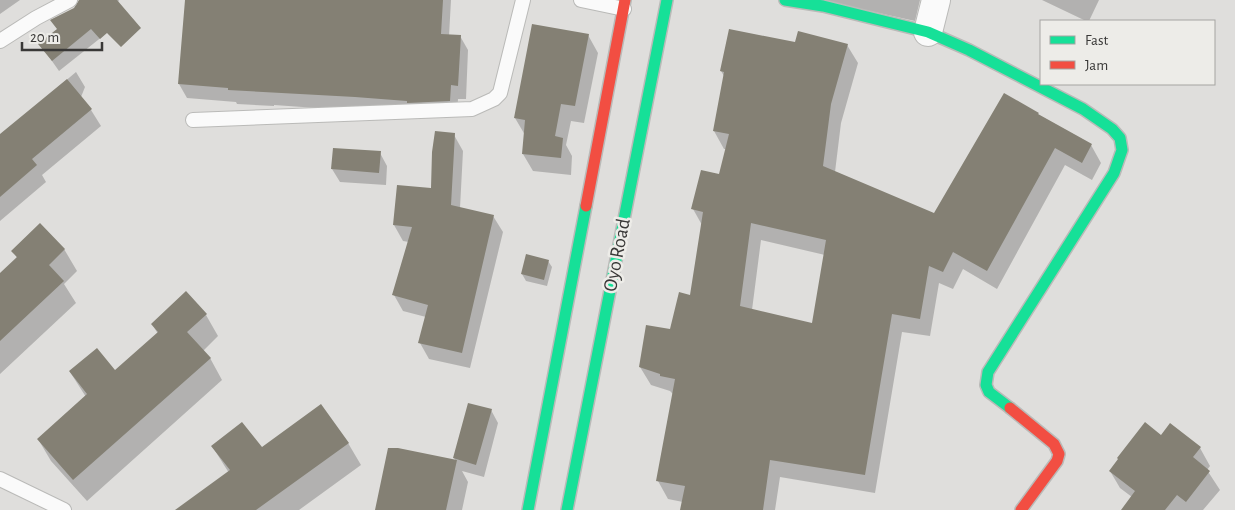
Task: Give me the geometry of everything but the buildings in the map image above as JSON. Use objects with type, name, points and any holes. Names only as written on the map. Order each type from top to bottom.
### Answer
[{"type":"main road","name":"Oyo Road","points":[[567,510],[667,0]]},
{"type":"main road","points":[[785,0],[823,6],[928,32],[969,50],[1083,109],[1112,128],[1120,138],[1122,150],[1114,172],[988,372],[986,385],[989,392],[1054,444],[1058,454],[1057,461],[1021,510]]},
{"type":"main road","name":"Oyo Road","points":[[528,510],[625,5]]},
{"type":"street","points":[[928,32],[936,0]]},
{"type":"lane","points":[[0,41],[36,18],[70,0]]},
{"type":"lane","points":[[194,120],[472,109],[494,99],[500,93],[523,0]]},
{"type":"lane","points":[[581,0],[625,5]]},
{"type":"lane","points":[[0,479],[64,510]]},
{"type":"traffic: fast","points":[[567,510],[667,0]]},
{"type":"traffic: fast","points":[[785,0],[823,6],[928,32],[969,50],[1083,109],[1112,129],[1120,138],[1122,150],[1114,173],[988,372],[986,385],[989,392],[1010,408]]},
{"type":"traffic: fast","points":[[528,510],[586,206]]},
{"type":"traffic: jam","points":[[586,206],[625,0]]},
{"type":"traffic: jam","points":[[1010,408],[1054,444],[1059,454],[1057,461],[1021,510]]}]
